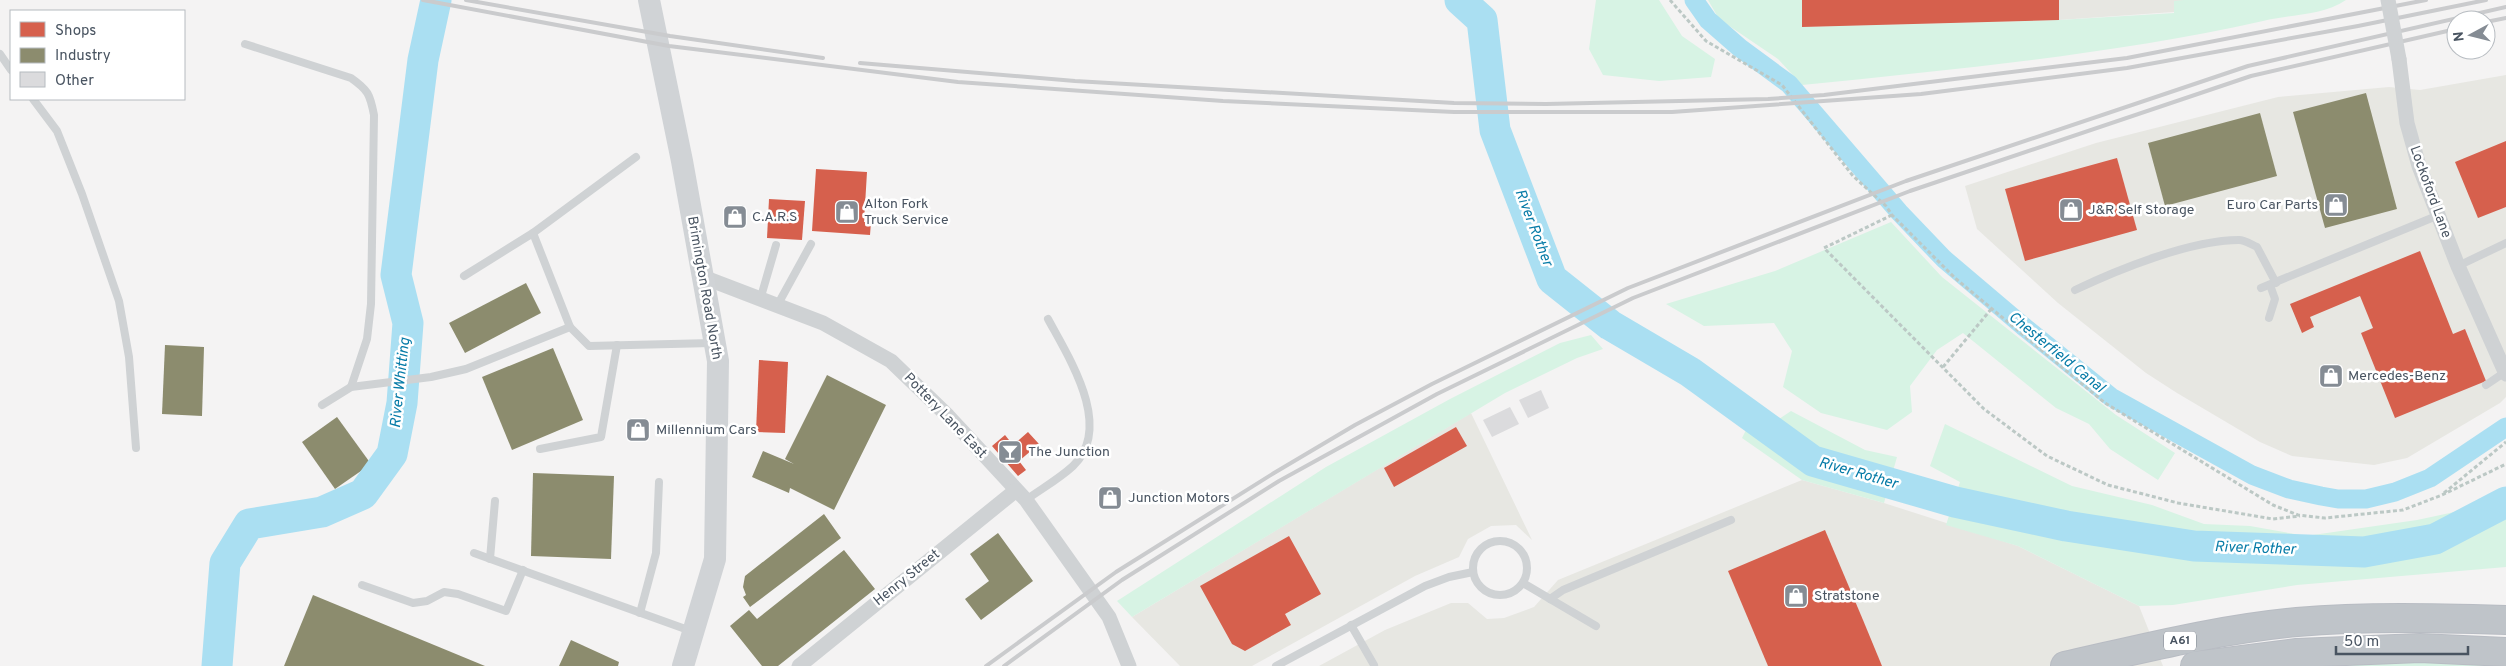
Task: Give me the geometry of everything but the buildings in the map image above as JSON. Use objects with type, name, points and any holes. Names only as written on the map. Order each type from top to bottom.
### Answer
[{"type":"highway","name":"A61","points":[[2065,666],[2221,633],[2297,622],[2416,617],[2506,620]]},
{"type":"highway","name":"A61","points":[[2195,666],[2306,652],[2420,648],[2506,652]]},
{"type":"main road","name":"Brimington Road North","points":[[650,0],[718,361],[715,559],[683,666]]},
{"type":"street","name":"Lockoford Lane","points":[[2388,0],[2399,60],[2406,123],[2419,166],[2458,266],[2506,373]]},
{"type":"street","name":"Pottery Lane East","points":[[703,277],[823,323],[891,361],[948,416],[1021,495],[1109,617],[1130,666]]},
{"type":"street","name":"Henry Street","points":[[799,666],[1021,495]]},
{"type":"lane","points":[[245,44],[351,78],[366,88],[370,98],[374,115],[371,304],[367,339],[352,386]]},
{"type":"lane","points":[[0,54],[10,69]]},
{"type":"lane","points":[[34,100],[57,130],[82,194],[119,301],[128,357],[136,448]]},
{"type":"lane","points":[[464,276],[533,232],[636,158]]},
{"type":"lane","points":[[2261,288],[2439,215]]},
{"type":"lane","points":[[533,232],[570,327],[589,346],[714,342]]},
{"type":"lane","points":[[2075,290],[2158,256],[2187,248],[2241,240],[2257,247],[2273,284],[2275,299],[2269,318]]},
{"type":"lane","points":[[2458,266],[2506,243]]},
{"type":"lane","points":[[777,306],[811,244]]},
{"type":"lane","points":[[760,300],[776,245]]},
{"type":"lane","points":[[1021,495],[1074,465],[1090,440],[1088,406],[1073,366],[1048,319]]},
{"type":"lane","points":[[322,405],[352,386],[431,377],[466,369],[570,327]]},
{"type":"lane","points":[[540,450],[601,438],[617,345]]},
{"type":"lane","points":[[2486,385],[2506,373]]},
{"type":"lane","points":[[640,613],[656,554],[660,482]]},
{"type":"lane","points":[[490,559],[495,502]]},
{"type":"lane","points":[[1550,598],[1563,590],[1731,520]]},
{"type":"lane","points":[[1500,540],[1518,548],[1524,555],[1527,568],[1523,582],[1514,591],[1496,595],[1483,590],[1476,583],[1473,572],[1473,564],[1482,547],[1500,540]]},
{"type":"lane","points":[[474,553],[693,631]]},
{"type":"lane","points":[[362,585],[413,603],[427,601],[444,592],[458,594],[506,611],[523,570]]},
{"type":"lane","points":[[1276,666],[1425,586],[1449,577],[1473,572]]},
{"type":"lane","points":[[1523,582],[1596,626]]},
{"type":"lane","points":[[1352,625],[1374,665]]},
{"type":"path","points":[[1670,0],[1706,41],[1782,85],[1853,176],[1886,206],[1892,215],[1955,278],[2105,403],[2273,505],[2305,516]]},
{"type":"path","points":[[1892,215],[1824,248],[1984,409],[2047,456],[2108,485],[2216,510],[2273,518],[2305,516],[2325,518],[2403,510],[2442,495],[2506,464]]},
{"type":"path","points":[[1943,367],[1992,308]]},
{"type":"path","points":[[2442,495],[2506,442]]},
{"type":"shaded area","points":[[1802,0],[2346,0],[2059,20],[1802,27]]},
{"type":"shaded area","points":[[2506,75],[2506,397],[2500,403],[2407,458],[2374,465],[2292,456],[2260,442],[2146,373],[2058,303],[1977,229],[1965,186],[2096,143],[2278,97],[2389,87],[2420,90]]},
{"type":"shaded area","points":[[1471,413],[1532,540],[1516,525],[1491,526],[1468,539],[1459,557],[1415,576],[1252,666],[1180,666],[1132,617]]},
{"type":"shaded area","points":[[1802,480],[1884,503],[2018,546],[2139,606],[2163,666],[1319,666],[1385,630],[1451,603],[1468,603],[1487,619],[1504,618],[1534,607],[1558,580]]},
{"type":"green space","points":[[1596,0],[1659,0],[1682,36],[1715,59],[1711,77],[1659,81],[1603,75],[1589,49]]},
{"type":"green space","points":[[1708,0],[1802,0],[1803,27],[2059,20],[2174,13],[2174,1],[2184,0],[2346,0],[2317,12],[2091,52],[1802,85],[1778,59],[1719,19]]},
{"type":"green space","points":[[1891,222],[1942,277],[2116,415],[2175,453],[2158,480],[2110,449],[2089,424],[2056,408],[1963,333],[1937,350],[1910,386],[1912,412],[1887,430],[1821,413],[1783,387],[1792,351],[1774,323],[1704,326],[1666,304],[1775,271]]},
{"type":"green space","points":[[1591,335],[1603,349],[1577,358],[1505,393],[1132,617],[1117,601],[1326,467],[1450,399],[1560,343]]},
{"type":"green space","points":[[1756,410],[1779,419],[1791,411],[1865,450],[1897,457],[1884,503],[1802,480],[1742,438]]},
{"type":"green space","points":[[1945,424],[2072,486],[2152,505],[2204,524],[2250,526],[2306,536],[2417,520],[2506,501],[2506,567],[2297,585],[2173,605],[2139,606],[2018,546],[1946,525],[1960,482],[1930,466]]},
{"type":"green space","points":[[2437,660],[2506,666],[2296,666]]},
{"type":"waterway","name":"River Whitting","points":[[217,666],[225,563],[249,524],[322,512],[363,494],[392,454],[402,403],[408,323],[396,275],[423,60],[436,0]]},
{"type":"waterway","name":"River Rother","points":[[1460,0],[1482,20],[1495,130],[1552,279],[1610,325],[1690,372],[1813,461],[1955,502],[2066,526],[2194,546],[2364,552],[2435,539],[2506,502]]},
{"type":"waterway","name":"Chesterfield Canal","points":[[1694,0],[1708,20],[1740,48],[1789,84],[1899,212],[1944,259],[2111,397],[2252,475],[2289,489],[2321,496],[2338,499],[2366,499],[2395,492],[2430,478],[2506,427]]},
{"type":"railway","points":[[423,0],[669,46],[958,82],[1223,101],[1454,112],[1672,112],[1921,94],[2127,68],[2358,26],[2486,0]]},
{"type":"railway","points":[[466,0],[670,36],[823,58]]},
{"type":"railway","points":[[860,63],[1075,81],[1454,103],[1546,104],[1768,99],[1824,95],[2127,58],[2426,0]]},
{"type":"railway","points":[[986,666],[1116,572],[1274,473],[1355,425],[1432,384],[1628,288],[1906,181],[2248,66],[2506,7]]},
{"type":"railway","points":[[2496,20],[2506,18]]},
{"type":"railway","points":[[1004,666],[1122,580],[1279,481],[1437,394],[1633,298],[1910,191],[2251,76],[2446,31]]},
{"type":"place","name":"Euro Car Parts","points":[[2336,205]]},
{"type":"place","name":"J&R Self Storage","points":[[2071,210]]},
{"type":"place","name":"Alton Fork Truck Service","points":[[847,212]]},
{"type":"place","name":"C.A.R.S","points":[[735,217]]},
{"type":"place","name":"Mercedes-Benz","points":[[2331,376]]},
{"type":"place","name":"Millennium Cars","points":[[638,430]]},
{"type":"place","name":"The Junction","points":[[1010,452]]},
{"type":"place","name":"Junction Motors","points":[[1110,498]]},
{"type":"place","name":"Stratstone","points":[[1796,596]]}]
